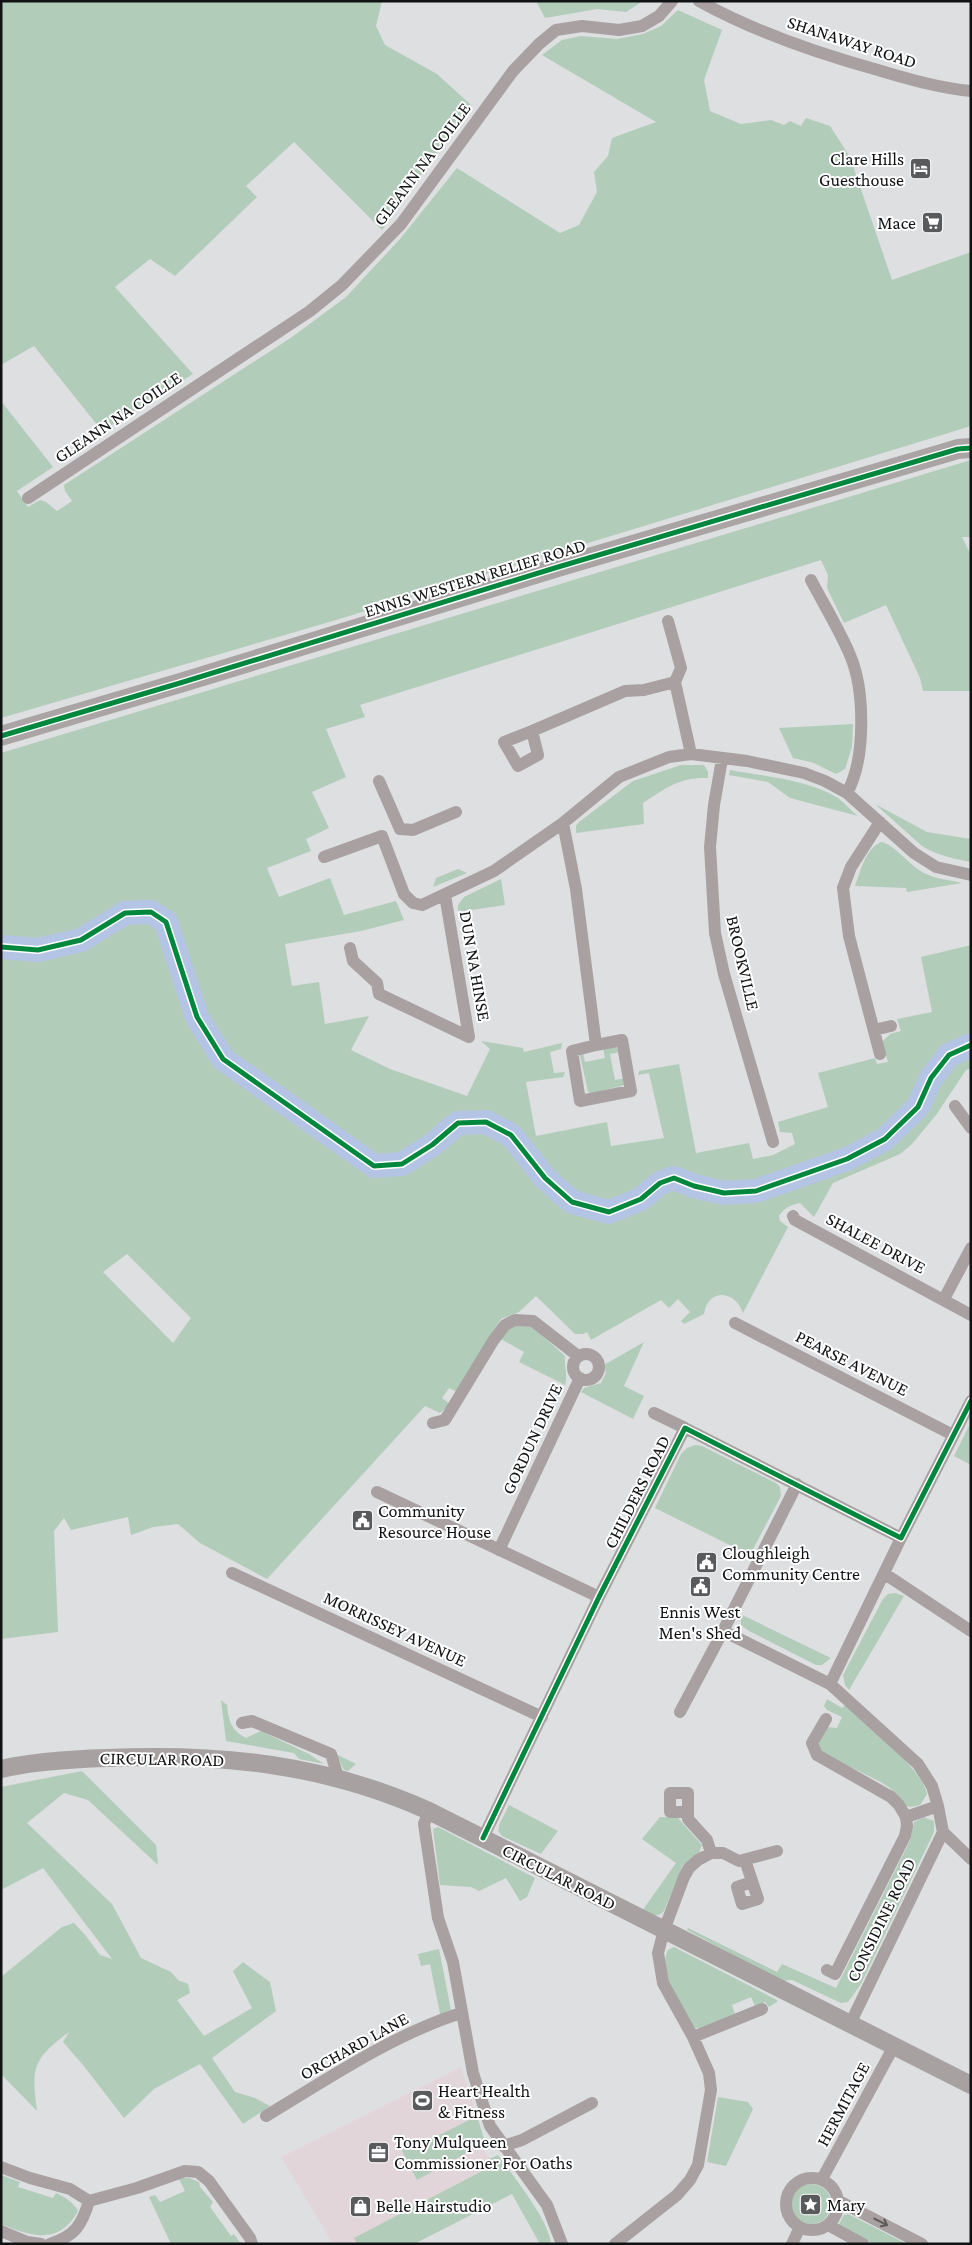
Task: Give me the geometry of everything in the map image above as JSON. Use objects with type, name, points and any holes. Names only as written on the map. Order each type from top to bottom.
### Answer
[{"type":"main road","name":"ENNIS WESTERN RELIEF ROAD","points":[[1,736],[558,567],[966,446]]},
{"type":"main road","name":"CIRCULAR ROAD","points":[[1,1769],[71,1759],[164,1755],[228,1759],[338,1777],[395,1796],[429,1811],[971,2086]]},
{"type":"street","name":"GLEANN NA COILLE","points":[[28,498],[183,393],[310,311],[342,285],[401,224],[513,72],[539,44],[556,30],[582,26],[619,30],[642,26],[658,16],[672,1]]},
{"type":"street","name":"SHANAWAY ROAD","points":[[699,1],[727,17],[827,56],[941,88],[971,92]]},
{"type":"street","points":[[46,487],[53,498]]},
{"type":"street","points":[[811,580],[850,656],[858,691],[862,737],[858,763],[852,784],[847,793],[914,853],[936,867],[971,875]]},
{"type":"street","points":[[668,621],[681,668],[675,682],[691,754]]},
{"type":"street","points":[[532,731],[625,691],[644,690],[675,682]]},
{"type":"street","name":"DUN NA HINSE","points":[[382,836],[404,894],[413,903],[422,905],[494,871],[563,823],[619,777],[669,757],[691,754],[747,761],[804,773],[825,781],[847,793]]},
{"type":"street","name":"BROOKVILLE","points":[[722,759],[714,804],[710,847],[714,933],[724,974],[773,1142]]},
{"type":"street","points":[[379,781],[400,829]]},
{"type":"street","points":[[324,857],[400,829],[413,830],[456,812]]},
{"type":"street","points":[[880,822],[851,867],[843,888],[849,936],[880,1054]]},
{"type":"street","points":[[563,823],[576,889],[596,1045]]},
{"type":"street","name":"DUN NA HINSE","points":[[350,948],[353,961],[377,983],[380,994],[469,1037],[445,895]]},
{"type":"street","points":[[874,1030],[891,1026]]},
{"type":"street","points":[[622,1040],[631,1091],[580,1101],[572,1051],[596,1045],[622,1040]]},
{"type":"street","points":[[955,1106],[971,1128]]},
{"type":"street","name":"SHALEE DRIVE","points":[[793,1216],[795,1220],[971,1315]]},
{"type":"street","points":[[944,1299],[971,1248]]},
{"type":"street","points":[[433,1423],[445,1420],[493,1341],[505,1325],[515,1320],[533,1320],[578,1356]]},
{"type":"street","name":"PEARSE AVENUE","points":[[735,1323],[953,1435]]},
{"type":"street","name":"GORDUN DRIVE","points":[[584,1354],[591,1355],[597,1359],[598,1373],[593,1378],[586,1380],[580,1378],[573,1370],[574,1363],[578,1356],[584,1354]]},
{"type":"street","name":"GORDUN DRIVE","points":[[499,1550],[580,1378]]},
{"type":"street","points":[[830,1684],[901,1538],[971,1401]]},
{"type":"street","name":"CHILDERS ROAD","points":[[654,1413],[901,1538]]},
{"type":"street","name":"CHILDERS ROAD","points":[[483,1838],[599,1597],[685,1428]]},
{"type":"street","points":[[680,1712],[797,1484]]},
{"type":"street","points":[[377,1492],[599,1597]]},
{"type":"street","name":"MORRISSEY AVENUE","points":[[232,1573],[542,1717]]},
{"type":"street","points":[[885,1574],[971,1631]]},
{"type":"street","points":[[723,1631],[830,1684],[918,1764],[932,1786],[943,1832],[971,1859]]},
{"type":"street","points":[[826,1719],[812,1743],[817,1755],[891,1796],[906,1817],[938,1806]]},
{"type":"street","points":[[242,1723],[252,1721],[331,1754],[338,1777]]},
{"type":"street","points":[[429,1811],[424,1824],[438,1918],[453,1962],[473,2073],[490,2126],[547,2205],[562,2244]]},
{"type":"street","points":[[687,1812],[688,1819],[708,1840],[711,1853]]},
{"type":"street","name":"CONSIDINE ROAD","points":[[827,1970],[835,1974],[905,1836],[906,1817]]},
{"type":"street","name":"CONSIDINE ROAD","points":[[850,2024],[943,1832]]},
{"type":"street","points":[[615,2244],[677,2196],[690,2180],[698,2165],[711,2090],[709,2073],[693,2038],[662,1983],[658,1954],[664,1930],[689,1868],[698,1860],[711,1853],[723,1853],[739,1861],[777,1851]]},
{"type":"street","points":[[745,1860],[752,1882]]},
{"type":"street","points":[[693,2038],[762,2009]]},
{"type":"street","name":"ORCHARD LANE","points":[[266,2116],[366,2056],[435,2021],[461,2012]]},
{"type":"street","name":"HERMITAGE","points":[[822,2179],[894,2046]]},
{"type":"street","points":[[503,2146],[522,2140],[592,2103]]},
{"type":"street","points":[[1,2167],[30,2178],[70,2189],[89,2201],[137,2188],[185,2171],[198,2172],[209,2181],[250,2238],[252,2244]]},
{"type":"street","points":[[839,2201],[838,2212],[828,2225],[813,2230],[800,2227],[792,2220],[787,2210],[788,2193],[798,2182],[809,2178],[822,2179],[830,2185],[839,2201],[922,2244]]},
{"type":"street","points":[[50,2244],[64,2239],[79,2227],[89,2201]]},
{"type":"street","points":[[828,2225],[863,2244]]},
{"type":"street","points":[[792,2244],[800,2227]]},
{"type":"street","points":[[1,2231],[27,2242],[41,2244]]},
{"type":"shaded area","points":[[461,2067],[484,2139],[481,2145],[512,2193],[414,2244],[333,2244],[281,2157]]},
{"type":"green space","points":[[1,1],[382,1],[376,26],[385,45],[437,74],[471,105],[382,230],[294,142],[246,186],[257,197],[175,276],[150,259],[115,287],[193,374],[102,431],[34,346],[1,365]]},
{"type":"green space","points":[[536,1],[643,1],[626,12],[597,9],[545,18]]},
{"type":"green space","points":[[678,10],[722,30],[704,80],[710,111],[741,124],[771,120],[784,125],[790,121],[801,126],[806,118],[830,126],[850,157],[892,280],[971,252],[971,424],[968,427],[336,620],[1,718],[1,401],[53,467],[17,491],[28,507],[40,500],[46,502],[57,511],[72,501],[65,491],[64,485],[292,337],[346,297],[400,239],[457,168],[560,233],[579,225],[597,192],[594,172],[608,156],[612,138],[656,122],[542,55],[562,40],[581,36],[617,39],[643,34],[661,26]]},
{"type":"green space","points":[[971,460],[971,537],[962,537],[971,555],[971,691],[923,691],[920,678],[886,605],[844,623],[827,588],[828,575],[821,560],[360,705],[365,717],[326,729],[346,777],[312,792],[329,828],[306,839],[311,851],[267,868],[279,897],[330,878],[344,915],[396,901],[404,920],[361,931],[285,944],[292,986],[319,982],[325,1024],[369,1016],[351,1050],[390,1069],[467,1096],[490,1049],[481,1041],[523,1048],[524,1052],[562,1043],[561,1049],[550,1052],[554,1073],[565,1072],[563,1077],[526,1082],[536,1136],[607,1122],[611,1146],[664,1138],[649,1073],[638,1075],[639,1071],[679,1064],[696,1153],[749,1143],[753,1159],[773,1155],[795,1144],[792,1133],[780,1132],[778,1122],[828,1107],[818,1073],[875,1058],[877,1064],[888,1062],[882,1042],[890,1034],[901,1031],[897,1019],[932,1012],[921,957],[971,945],[971,1068],[966,1070],[936,1115],[912,1144],[900,1154],[833,1183],[814,1217],[800,1203],[790,1206],[783,1211],[779,1216],[780,1221],[788,1227],[743,1313],[739,1305],[728,1296],[716,1296],[706,1306],[704,1314],[684,1324],[681,1321],[690,1312],[678,1299],[669,1308],[661,1300],[591,1340],[587,1332],[575,1334],[536,1296],[519,1312],[501,1319],[457,1392],[449,1388],[442,1398],[450,1404],[440,1413],[425,1406],[267,1579],[200,1543],[178,1524],[153,1527],[131,1535],[128,1517],[71,1530],[64,1518],[54,1531],[58,1632],[1,1639],[1,753]],"holes":[[[127,1254],[191,1318],[173,1343],[103,1272]]]},
{"type":"green space","points":[[853,724],[852,747],[845,769],[836,774],[814,763],[793,758],[779,728]]},
{"type":"green space","points":[[681,765],[704,765],[708,772],[708,778],[689,779],[673,784],[643,803],[644,824],[576,833],[576,826],[579,822],[633,781]]},
{"type":"green space","points":[[730,770],[786,779],[814,787],[838,798],[858,816],[790,798],[768,782],[729,775]]},
{"type":"green space","points":[[875,804],[927,832],[971,839],[971,862],[958,860],[922,846]]},
{"type":"green space","points":[[882,842],[924,873],[962,883],[907,892],[906,888],[855,886],[871,849]]},
{"type":"green space","points":[[458,869],[467,873],[433,887],[436,878]]},
{"type":"green space","points":[[501,879],[505,905],[458,912],[458,905],[464,897]]},
{"type":"green space","points":[[616,1047],[619,1052],[610,1054],[615,1080],[625,1078],[625,1085],[591,1093],[588,1092],[580,1055],[583,1053],[585,1062],[605,1058],[603,1048]]},
{"type":"green space","points":[[516,1326],[533,1327],[565,1356],[565,1385],[519,1362],[524,1352],[499,1338],[507,1330]]},
{"type":"green space","points":[[644,1342],[624,1386],[644,1396],[633,1419],[581,1392],[584,1388],[601,1383],[606,1373],[604,1365]]},
{"type":"green space","points":[[971,1422],[971,1465],[954,1456]]},
{"type":"green space","points":[[695,1445],[702,1446],[776,1483],[780,1487],[781,1496],[750,1555],[655,1508],[681,1454],[687,1448]]},
{"type":"green space","points":[[895,1593],[904,1596],[849,1690],[845,1685],[843,1675],[883,1599],[888,1594]]},
{"type":"green space","points":[[740,1614],[831,1658],[822,1665],[816,1665],[749,1631],[741,1625]]},
{"type":"green space","points":[[827,1699],[842,1708],[845,1705],[879,1734],[905,1760],[923,1784],[927,1794],[920,1805],[910,1807],[904,1805],[890,1788],[824,1754],[818,1749],[819,1739],[827,1727],[837,1728],[842,1717],[827,1710],[824,1706]]},
{"type":"green space","points":[[221,1700],[227,1705],[234,1729],[241,1735],[246,1738],[261,1731],[309,1754],[324,1764],[299,1759],[294,1753],[226,1741]]},
{"type":"green space","points":[[336,1754],[356,1764],[348,1771],[344,1770]]},
{"type":"green space","points":[[82,1771],[156,1845],[158,1865],[88,1800],[64,1793],[27,1823],[112,1904],[141,1958],[171,1972],[178,1980],[188,1984],[190,1993],[177,2000],[204,2036],[252,2008],[233,1971],[243,1962],[270,1982],[276,2011],[212,2058],[235,2092],[255,2098],[270,2106],[243,2124],[200,2064],[154,2089],[124,2118],[63,2042],[69,2032],[41,2057],[37,2065],[34,2084],[37,2111],[1,2074],[1,1977],[62,1927],[74,1923],[100,1955],[112,1959],[43,1868],[1,1890],[1,1787]]},
{"type":"green space","points":[[509,1805],[558,1831],[541,1854],[502,1836],[498,1831]]},
{"type":"green space","points":[[660,1817],[678,1818],[702,1845],[698,1855],[683,1865],[664,1911],[656,1915],[642,1911],[676,1863],[642,1839]]},
{"type":"green space","points":[[923,1817],[934,1821],[934,1832],[861,1984],[848,2002],[841,2003],[792,1980],[781,1981],[687,1930],[688,1928],[777,1972],[782,1964],[836,1988],[910,1841],[914,1822]]},
{"type":"green space","points":[[438,1827],[535,1878],[527,1897],[520,1901],[506,1878],[479,1891],[471,1887],[440,1885],[433,1829]]},
{"type":"green space","points":[[674,1947],[778,2001],[769,2007],[765,2002],[755,2006],[751,1997],[732,2005],[735,2014],[700,2028],[694,2028],[683,2011],[668,1980],[665,1959],[668,1950]]},
{"type":"green space","points":[[439,1949],[451,2010],[440,2014],[430,1964],[421,1966],[418,1954]]},
{"type":"green space","points":[[718,2097],[748,2102],[753,2109],[726,2166],[707,2162]]},
{"type":"green space","points":[[477,2116],[484,2139],[481,2145],[417,2180],[401,2149],[407,2146],[410,2150]]},
{"type":"green space","points":[[498,2155],[537,2211],[549,2234],[551,2244],[540,2244],[512,2194],[414,2244],[357,2244],[354,2238],[486,2169],[482,2162]]},
{"type":"green space","points":[[1,2175],[20,2182],[18,2187],[53,2198],[56,2193],[63,2196],[78,2211],[71,2222],[62,2229],[44,2235],[34,2235],[1,2224]]},
{"type":"green space","points":[[189,2178],[199,2182],[200,2187],[213,2202],[210,2207],[231,2236],[234,2234],[241,2244],[171,2244],[149,2197],[155,2195],[160,2202],[185,2191],[179,2179]]},
{"type":"green space","points":[[815,2184],[822,2187],[828,2193],[831,2204],[830,2212],[822,2221],[815,2224],[807,2224],[800,2221],[792,2212],[791,2200],[794,2193],[803,2185]]},
{"type":"green space","points":[[848,2214],[907,2244],[873,2244],[842,2228],[839,2224],[844,2215]]},
{"type":"waterway","points":[[1,947],[38,950],[81,940],[125,913],[151,912],[166,922],[197,1017],[223,1059],[374,1166],[402,1164],[432,1145],[458,1123],[486,1122],[511,1135],[545,1178],[572,1202],[609,1212],[641,1199],[660,1183],[674,1178],[694,1186],[724,1193],[756,1191],[847,1159],[885,1139],[918,1107],[931,1078],[949,1055],[971,1045]]},
{"type":"cycle path","points":[[1,736],[558,567],[958,449],[971,448]]},
{"type":"cycle path","points":[[1,947],[38,950],[81,940],[125,913],[151,912],[166,922],[197,1017],[223,1059],[374,1166],[402,1164],[432,1145],[458,1123],[486,1122],[511,1135],[545,1178],[572,1202],[609,1212],[641,1199],[660,1183],[674,1178],[694,1186],[724,1193],[756,1191],[847,1159],[885,1139],[918,1107],[931,1078],[949,1055],[971,1045]]},
{"type":"cycle path","points":[[483,1838],[599,1597],[685,1428],[901,1538],[971,1401]]},
{"type":"place","name":"Clare Hills Guesthouse","points":[[920,169]]},
{"type":"place","name":"Mace","points":[[932,223]]},
{"type":"place","name":"Community Resource House","points":[[362,1521]]},
{"type":"place","name":"Cloughleigh Community Centre","points":[[706,1563]]},
{"type":"place","name":"Ennis West Men's Shed","points":[[700,1587]]},
{"type":"place","name":"Heart Health & Fitness","points":[[422,2101]]},
{"type":"place","name":"Tony Mulqueen Commissioner For Oaths","points":[[378,2152]]},
{"type":"place","name":"Mary","points":[[811,2205]]},
{"type":"place","name":"Belle Hairstudio","points":[[360,2206]]}]
